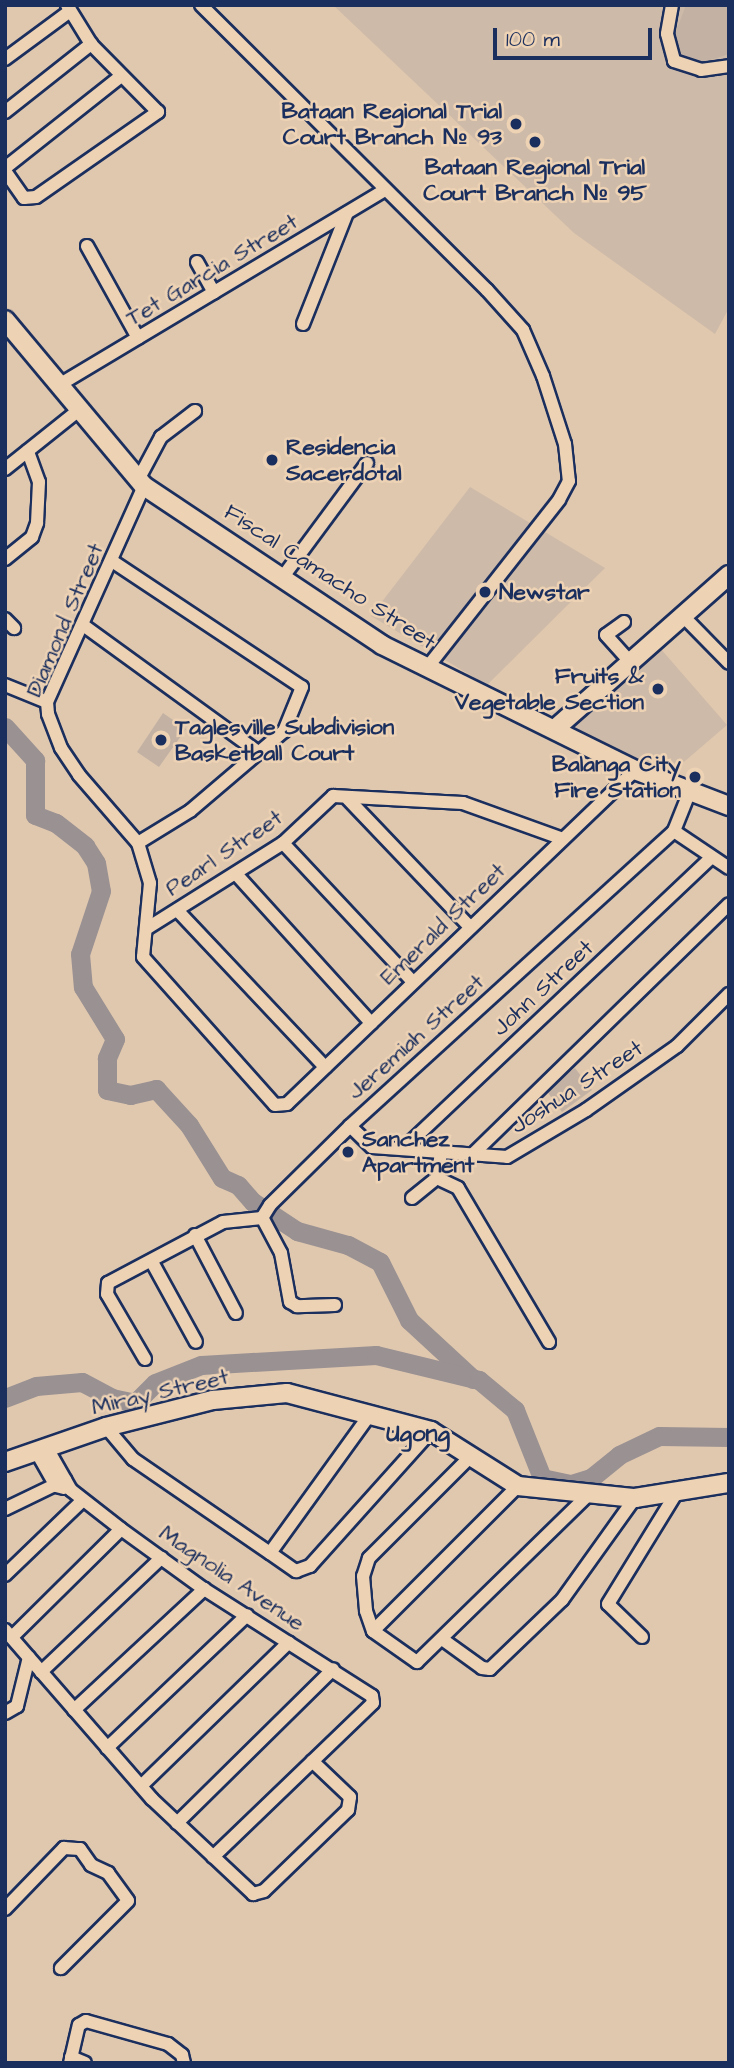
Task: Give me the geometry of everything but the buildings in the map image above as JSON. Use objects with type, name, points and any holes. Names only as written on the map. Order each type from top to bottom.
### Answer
[{"type":"street","points":[[201,5],[385,190],[411,210],[523,330],[543,376],[570,468],[559,500],[426,669]]},
{"type":"street","points":[[672,5],[667,34],[674,61],[701,70],[729,66]]},
{"type":"street","points":[[5,59],[68,8],[91,44],[120,77],[158,112],[36,197],[24,198],[5,169],[120,77]]},
{"type":"street","points":[[5,112],[91,44]]},
{"type":"street","name":"Tet Garcia Street","points":[[59,385],[385,190]]},
{"type":"street","points":[[303,324],[347,213]]},
{"type":"street","points":[[87,246],[138,338]]},
{"type":"street","points":[[197,262],[214,293]]},
{"type":"street","name":"Fiscal Camacho Street","points":[[5,320],[141,483],[282,578],[426,669],[556,728],[635,770],[729,806]]},
{"type":"street","points":[[5,470],[79,410]]},
{"type":"street","name":"Diamond Street","points":[[195,411],[161,437],[112,561],[47,702],[61,748],[138,843],[150,883],[143,957],[280,1107]]},
{"type":"street","points":[[5,559],[32,537],[37,523],[39,482],[28,451]]},
{"type":"street","points":[[282,578],[368,463]]},
{"type":"street","points":[[112,561],[302,687],[284,731],[190,811],[138,843]]},
{"type":"street","points":[[556,728],[632,664],[682,615],[729,575]]},
{"type":"street","points":[[682,615],[729,663]]},
{"type":"street","points":[[624,622],[606,635],[632,664]]},
{"type":"street","points":[[83,625],[258,752]]},
{"type":"street","points":[[5,685],[47,702]]},
{"type":"street","name":"Emerald Street","points":[[280,1107],[325,1068],[635,770]]},
{"type":"street","name":"Jeremiah Street","points":[[266,1212],[350,1126],[674,831],[690,791]]},
{"type":"street","name":"Pearl Street","points":[[146,929],[237,875],[283,843],[333,796],[348,799],[463,803],[563,839]]},
{"type":"street","points":[[348,799],[470,927]]},
{"type":"street","points":[[674,831],[729,868]]},
{"type":"street","points":[[283,843],[413,982]]},
{"type":"street","name":"John Street","points":[[403,1149],[712,857]]},
{"type":"street","points":[[237,875],[371,1023]]},
{"type":"street","points":[[472,1155],[729,904]]},
{"type":"street","points":[[177,911],[325,1068]]},
{"type":"street","name":"Joshua Street","points":[[350,1126],[365,1145],[507,1157],[586,1110],[677,1046],[729,994]]},
{"type":"street","points":[[412,1198],[437,1178],[441,1152]]},
{"type":"street","points":[[437,1178],[458,1188],[549,1342]]},
{"type":"street","points":[[145,1359],[106,1288],[195,1235],[229,1220],[266,1212],[281,1254],[292,1305],[335,1304]]},
{"type":"street","points":[[195,1235],[236,1314]]},
{"type":"street","points":[[152,1262],[196,1342]]},
{"type":"street","name":"Miray Street","points":[[5,1462],[106,1427],[213,1400],[287,1393],[309,1396],[368,1417],[431,1431],[518,1486]]},
{"type":"street","points":[[270,1553],[368,1417]]},
{"type":"street","points":[[106,1427],[133,1459],[296,1571],[310,1566],[431,1431]]},
{"type":"street","name":"Magnolia Avenue","points":[[42,1449],[64,1485],[121,1529],[204,1589],[372,1696],[373,1703],[312,1761]]},
{"type":"street","points":[[472,1455],[369,1559],[363,1576],[368,1623],[373,1631],[417,1662],[587,1496]]},
{"type":"street","points":[[373,1631],[518,1486],[587,1496],[635,1498],[729,1483]]},
{"type":"street","points":[[5,1509],[64,1485]]},
{"type":"street","points":[[642,1637],[608,1604],[678,1490]]},
{"type":"street","points":[[442,1639],[482,1668],[491,1669],[562,1600],[635,1498]]},
{"type":"street","points":[[5,1575],[83,1500]]},
{"type":"street","points":[[121,1529],[8,1633],[41,1672],[141,1786],[177,1823],[213,1857],[253,1894],[264,1891],[350,1803],[349,1797],[312,1761],[213,1857]]},
{"type":"street","points":[[41,1672],[161,1558]]},
{"type":"street","points":[[74,1710],[204,1589]]},
{"type":"street","points":[[107,1748],[247,1615]]},
{"type":"street","points":[[141,1786],[289,1642]]},
{"type":"street","points":[[5,1713],[17,1706],[29,1657]]},
{"type":"street","points":[[177,1823],[333,1669]]},
{"type":"street","points":[[5,1909],[64,1848],[80,1849],[91,1865],[108,1873],[128,1901],[61,1968]]},
{"type":"street","points":[[85,2063],[71,2060],[79,2025],[94,2021],[168,2044],[182,2055],[184,2063]]},
{"type":"shaded area","points":[[333,5],[729,5],[729,308],[715,334],[574,233]]},
{"type":"shaded area","points":[[686,5],[729,5],[729,54],[704,62],[679,55],[675,34]]},
{"type":"shaded area","name":"Newstar","points":[[470,487],[605,568],[487,685],[371,616]]},
{"type":"shaded area","name":"Fruits & Vegetable Section","points":[[660,648],[727,725],[671,773],[645,765],[572,726]]},
{"type":"shaded area","name":"Taglesville Subdivision Basketball Court","points":[[163,713],[186,729],[159,767],[137,752]]},
{"type":"shaded area","points":[[575,1068],[592,1090],[562,1112],[546,1090]]},
{"type":"waterway","points":[[5,727],[35,760],[35,815],[56,823],[85,846],[96,863],[101,891],[80,954],[83,987],[115,1039],[107,1058],[107,1090],[130,1095],[156,1089],[189,1125],[222,1178],[238,1185],[253,1202],[297,1231],[348,1245],[380,1262],[409,1320],[473,1379]]},
{"type":"waterway","points":[[5,1398],[36,1386],[82,1382],[112,1398],[135,1403],[155,1383],[201,1365],[376,1355],[479,1380],[515,1410],[542,1478],[571,1484],[591,1478],[619,1455],[659,1436],[729,1437]]},
{"type":"place","name":"Bataan Regional Trial Court Branch № 93","points":[[516,124]]},
{"type":"place","name":"Bataan Regional Trial Court Branch № 95","points":[[535,142]]},
{"type":"place","name":"Residencia Sacerdotal","points":[[272,460]]},
{"type":"place","name":"Newstar","points":[[485,592]]},
{"type":"place","name":"Fruits & Vegetable Section","points":[[658,689]]},
{"type":"place","name":"Taglesville Subdivision Basketball Court","points":[[161,740]]},
{"type":"place","name":"Balanga City Fire Station","points":[[695,777]]},
{"type":"place","name":"Sanchez Apartment","points":[[348,1152]]},
{"type":"district","name":"Ugong","points":[[418,1435]]}]
